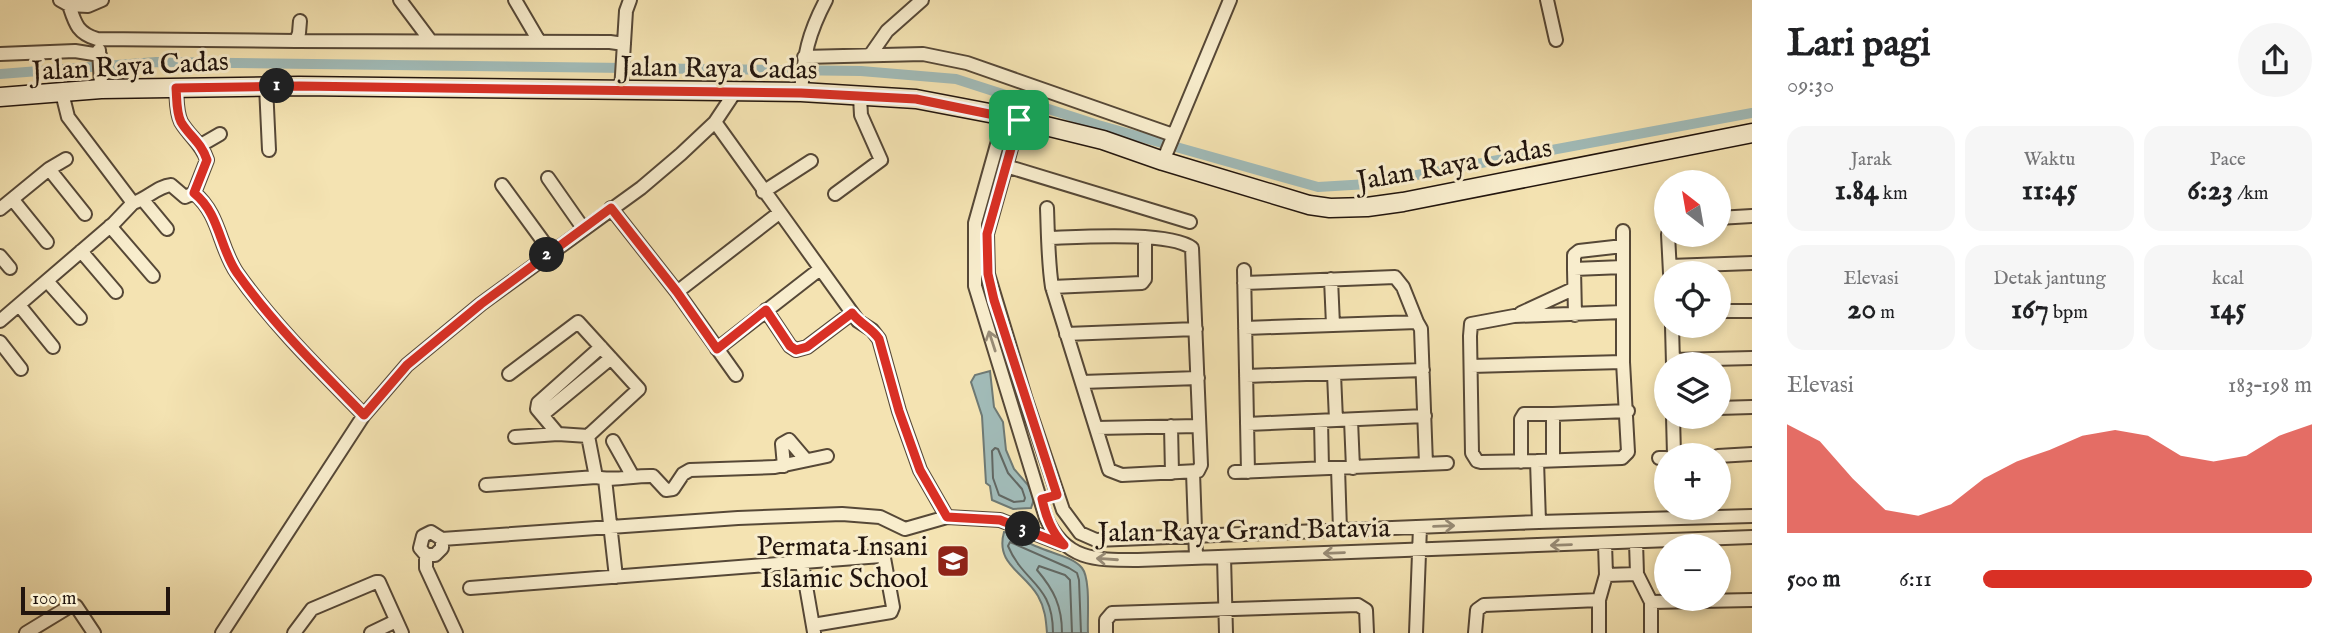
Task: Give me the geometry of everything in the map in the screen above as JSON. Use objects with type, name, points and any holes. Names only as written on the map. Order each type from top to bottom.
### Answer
[{"type":"street","points":[[65,2],[89,6],[102,0]]},
{"type":"street","points":[[400,0],[430,40]]},
{"type":"street","points":[[515,0],[539,41]]},
{"type":"street","points":[[621,84],[626,12],[630,0]]},
{"type":"street","points":[[801,86],[811,29],[826,0]]},
{"type":"street","points":[[871,54],[887,31],[922,0]]},
{"type":"street","points":[[1164,159],[1230,0]]},
{"type":"street","points":[[1547,0],[1556,40]]},
{"type":"street","points":[[65,2],[77,28],[97,39],[539,41],[624,48]]},
{"type":"street","points":[[296,40],[300,21]]},
{"type":"street","points":[[97,39],[100,69]]},
{"type":"street","points":[[0,54],[75,51],[100,69],[143,83],[149,88]]},
{"type":"street","points":[[804,59],[871,54],[923,54],[967,63],[1172,139]]},
{"type":"street","points":[[100,69],[62,93],[68,117],[139,202],[167,229]]},
{"type":"street","name":"Jalan Raya Cadas","points":[[0,97],[101,89],[267,86],[621,84],[735,92],[801,86],[860,97],[916,99],[1012,118],[1103,140],[1309,205],[1330,208],[1404,202],[1752,133]]},
{"type":"street","points":[[267,86],[269,150]]},
{"type":"street","points":[[0,321],[139,202],[166,185],[171,185],[185,197],[194,193],[207,164],[201,145],[181,122],[176,88]]},
{"type":"street","points":[[222,633],[364,415],[407,365],[481,304],[661,171],[715,122],[735,92]]},
{"type":"street","points":[[835,194],[881,160],[861,115],[860,97]]},
{"type":"street","name":"Jalan Raya Grand Batavia","points":[[1012,118],[1006,166],[987,234],[988,274],[1057,495],[1070,521],[1080,533],[1096,540],[1752,516]]},
{"type":"street","name":"Jalan Raya Grand Batavia","points":[[1012,118],[975,223],[975,286],[1051,528],[1064,545],[1085,556],[1105,560],[1752,537]]},
{"type":"street","points":[[715,122],[858,321],[872,330],[879,339],[899,411],[920,470],[947,517]]},
{"type":"street","points":[[201,145],[219,134]]},
{"type":"street","points":[[0,209],[49,169],[66,159]]},
{"type":"street","points":[[763,192],[811,161]]},
{"type":"street","points":[[1006,166],[1190,222]]},
{"type":"street","points":[[49,169],[85,214]]},
{"type":"street","points":[[548,178],[583,228]]},
{"type":"street","points":[[502,185],[551,252]]},
{"type":"street","points":[[194,193],[206,203],[212,213],[238,274],[315,365],[364,415]]},
{"type":"street","points":[[13,200],[47,242]]},
{"type":"street","points":[[611,208],[677,292],[736,375]]},
{"type":"street","points":[[1047,208],[1048,238],[1052,287],[1108,470],[1114,474],[1198,471],[1198,378],[1192,248],[1145,237],[1048,238]]},
{"type":"street","points":[[677,292],[779,213]]},
{"type":"street","points":[[1731,217],[1752,216]]},
{"type":"street","points":[[110,226],[153,276]]},
{"type":"street","points":[[1623,231],[1623,246],[1623,267],[1623,312],[1623,362],[1630,446],[1625,456],[1521,462],[1481,462],[1474,458],[1471,324],[1475,321],[1514,316],[1623,312]]},
{"type":"street","points":[[1052,287],[1142,283],[1145,279],[1145,237]]},
{"type":"street","points":[[1575,315],[1574,255],[1579,251],[1623,246]]},
{"type":"street","points":[[82,251],[116,292]]},
{"type":"street","points":[[0,256],[10,268]]},
{"type":"street","points":[[1731,265],[1752,263]]},
{"type":"street","points":[[1574,269],[1623,267]]},
{"type":"street","points":[[717,349],[820,269]]},
{"type":"street","points":[[1426,464],[1421,330],[1403,287],[1395,277],[1331,279],[1244,276],[1247,424],[1241,472],[1353,468],[1447,463]]},
{"type":"street","points":[[1331,279],[1333,325]]},
{"type":"street","points":[[47,281],[80,318]]},
{"type":"street","points":[[1514,316],[1573,289]]},
{"type":"street","points":[[19,304],[53,347]]},
{"type":"street","points":[[766,310],[790,346],[796,350],[807,347],[852,313]]},
{"type":"street","points":[[1731,311],[1752,311]]},
{"type":"street","points":[[509,374],[577,321],[639,387],[639,391],[588,436],[514,437]]},
{"type":"street","points":[[1245,328],[1417,322]]},
{"type":"street","points":[[1066,334],[1196,329]]},
{"type":"street","points":[[0,342],[21,369]]},
{"type":"street","points":[[558,435],[537,409],[538,403],[601,347]]},
{"type":"street","points":[[542,415],[611,358]]},
{"type":"street","points":[[1731,359],[1752,358]]},
{"type":"street","points":[[1471,366],[1623,362]]},
{"type":"street","points":[[1246,376],[1423,370]]},
{"type":"street","points":[[1334,374],[1336,420]]},
{"type":"street","points":[[1082,382],[1198,378]]},
{"type":"street","points":[[1731,408],[1752,407]]},
{"type":"street","points":[[1521,462],[1521,419],[1524,414],[1628,411]]},
{"type":"street","points":[[1552,414],[1553,460]]},
{"type":"street","points":[[1247,424],[1425,416]]},
{"type":"street","points":[[1352,420],[1353,468]]},
{"type":"street","points":[[1321,421],[1322,468]]},
{"type":"street","points":[[1171,426],[1172,473]]},
{"type":"street","points":[[1096,428],[1199,426]]},
{"type":"street","points":[[588,436],[610,526],[616,577]]},
{"type":"street","points":[[613,440],[632,475]]},
{"type":"street","points":[[783,466],[782,444],[789,440],[806,460]]},
{"type":"street","points":[[1731,455],[1752,454]]},
{"type":"street","points":[[486,485],[632,475],[653,476],[666,490],[673,489],[683,474],[690,470],[783,466],[827,456]]},
{"type":"street","points":[[1537,461],[1539,522]]},
{"type":"street","points":[[1338,468],[1340,530]]},
{"type":"street","points":[[1193,472],[1196,557]]},
{"type":"street","points":[[1042,499],[1057,495]]},
{"type":"street","points":[[442,539],[738,518],[842,514],[880,517],[905,529],[947,517],[1000,520],[1064,545]]},
{"type":"street","points":[[1416,633],[1420,527]]},
{"type":"street","points":[[426,555],[440,553],[443,544],[436,533],[423,536],[419,544],[426,555],[426,568],[456,633]]},
{"type":"street","points":[[1636,542],[1637,574],[1651,602],[1651,633]]},
{"type":"street","points":[[1599,633],[1600,600],[1606,575],[1605,543]]},
{"type":"street","points":[[470,588],[881,556],[886,561],[893,607],[891,612],[814,629],[802,563]]},
{"type":"street","points":[[1224,557],[1226,633]]},
{"type":"street","points":[[1606,575],[1637,574]]},
{"type":"street","points":[[293,633],[312,609],[379,582],[400,627],[371,633]]},
{"type":"street","points":[[1475,633],[1477,610],[1484,605],[1600,600]]},
{"type":"street","points":[[1651,602],[1752,600]]},
{"type":"street","points":[[26,633],[72,605],[76,606],[94,633]]},
{"type":"street","points":[[1106,633],[1106,620],[1112,613],[1361,606],[1365,607],[1367,612],[1367,633]]},
{"type":"water","points":[[990,371],[994,407],[1003,422],[1006,450],[1014,469],[1028,485],[1034,499],[1031,508],[1013,509],[992,500],[990,486],[986,483],[982,416],[971,382],[975,375]]},
{"type":"water","points":[[1004,532],[1068,558],[1082,568],[1088,590],[1088,633],[1047,633],[1044,610],[1038,596],[1007,560],[1002,543]]},
{"type":"waterway","points":[[0,74],[156,62],[861,71],[956,79],[1098,125],[1318,187],[1368,184],[1752,113]]},
{"type":"place","name":"Permata Insani Islamic School","points":[[953,561]]},
{"type":"route","points":[[299,86],[801,93],[916,99],[1019,120],[991,217],[986,256],[994,300],[1057,495],[1042,499],[1046,518],[1064,545],[1000,520],[947,517],[920,470],[899,411],[879,339],[876,333],[858,321],[852,313],[807,347],[796,350],[790,346],[766,310],[717,349],[677,292],[611,208],[481,304],[407,365],[364,415],[315,365],[233,267],[212,213],[206,203],[194,193],[207,160],[201,145],[181,122],[176,88],[299,86]]}]
